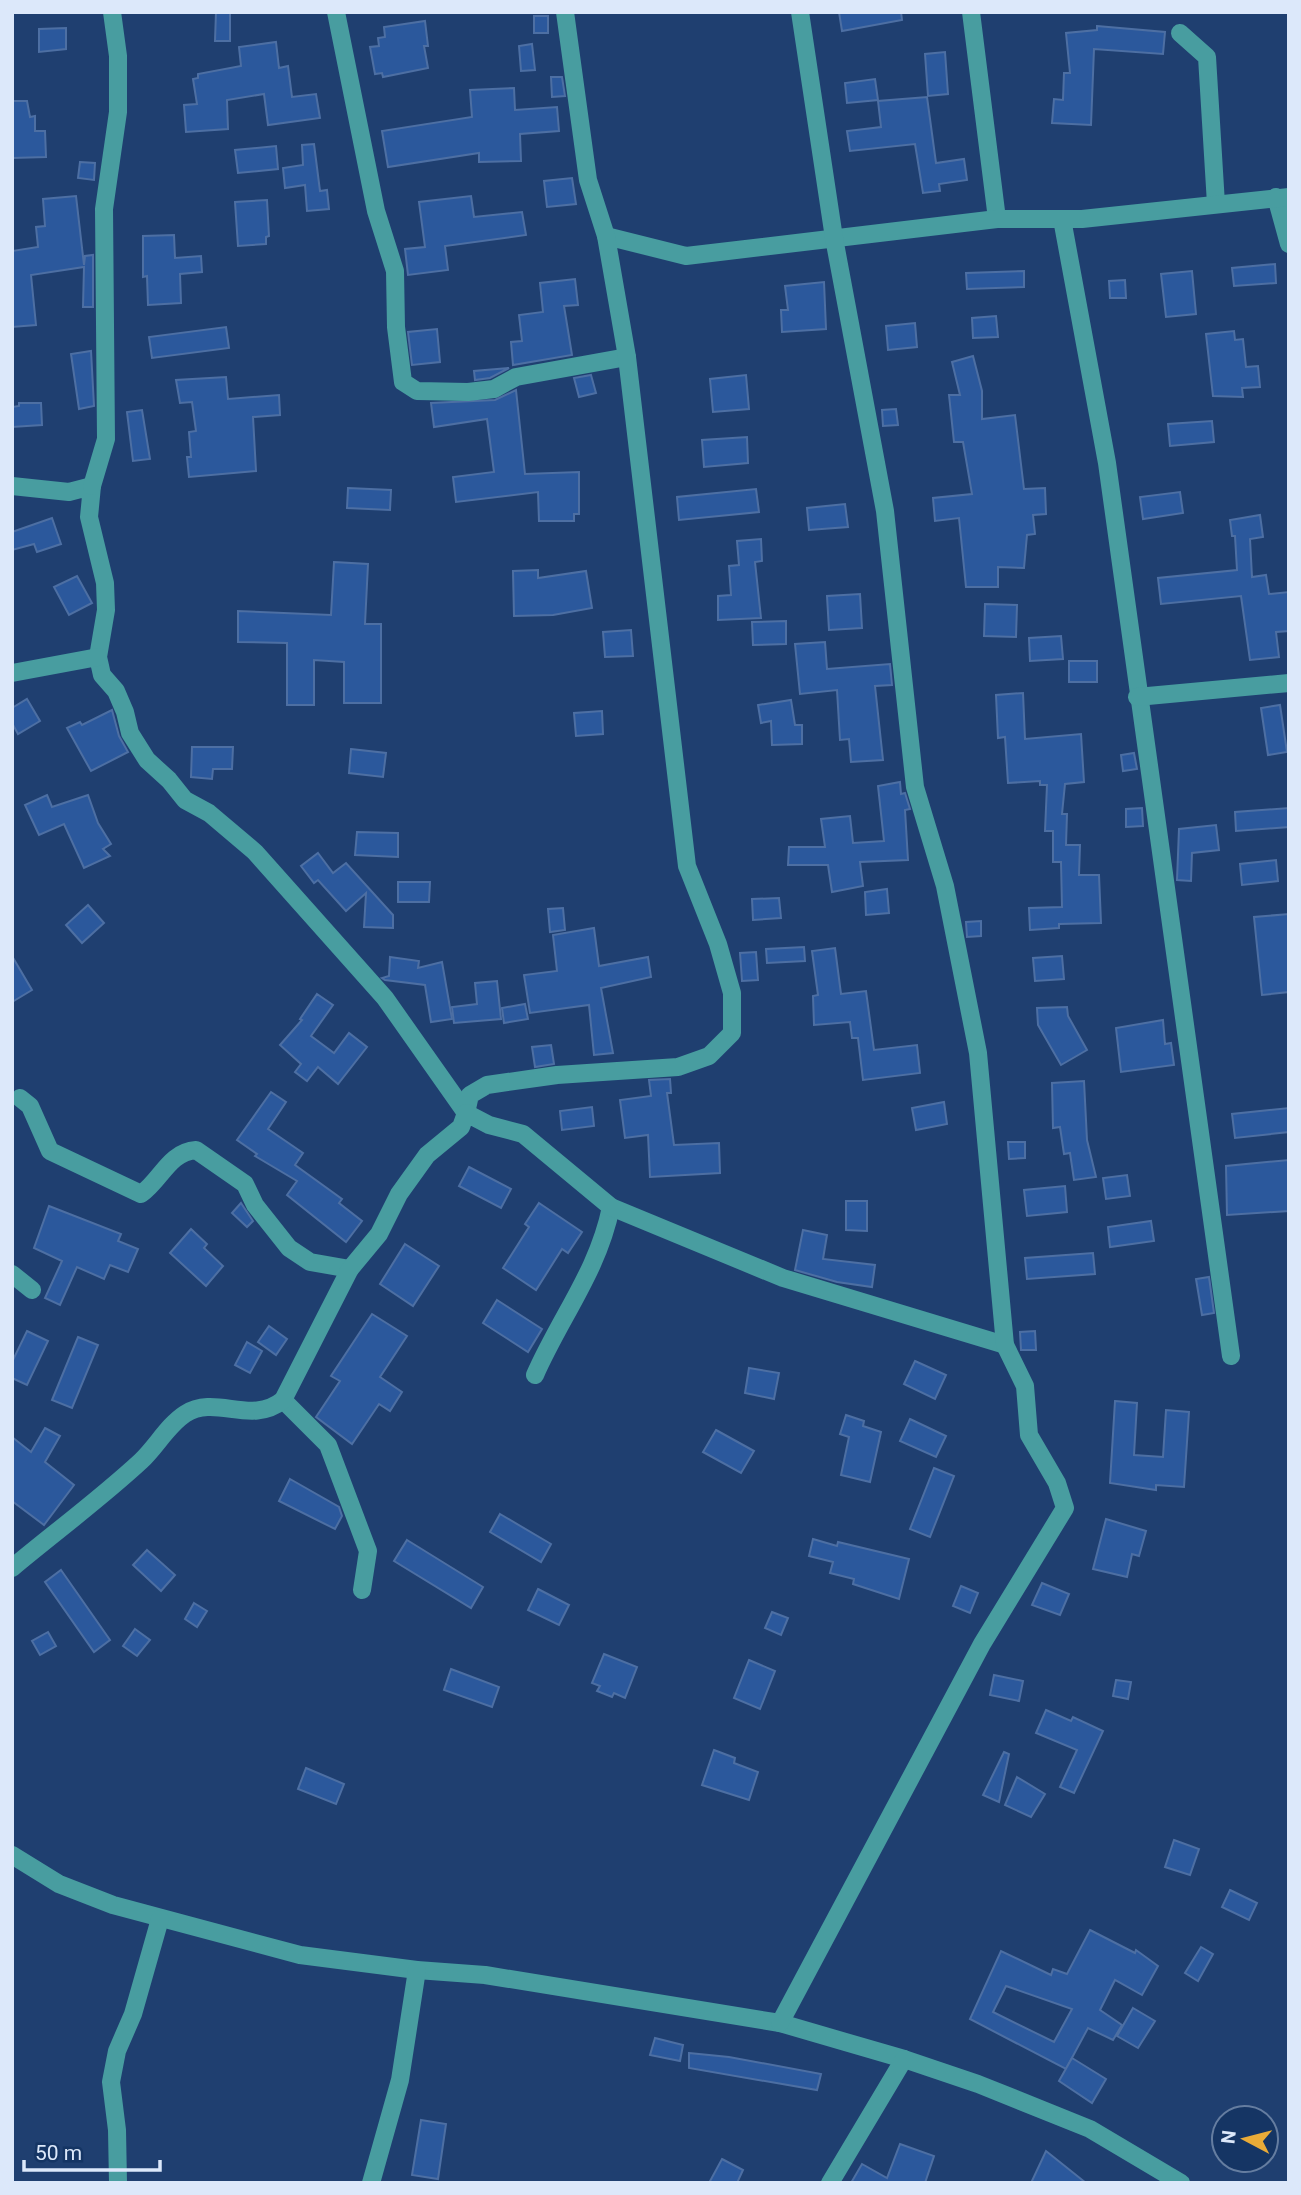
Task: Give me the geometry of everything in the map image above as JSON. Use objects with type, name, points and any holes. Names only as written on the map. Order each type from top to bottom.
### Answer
[{"type":"street","points":[[112,12],[118,56],[118,112],[104,209],[106,439],[92,486],[89,517],[105,583],[106,610],[98,657],[102,675],[116,691],[131,733],[147,760],[169,780],[185,800],[209,813],[255,852],[386,998],[466,1113],[489,1125],[523,1134],[611,1207],[783,1278],[1005,1345]]},
{"type":"street","points":[[335,12],[376,211],[395,271],[396,327],[403,382],[417,391],[468,392],[494,389],[516,377],[626,357]]},
{"type":"street","points":[[12,1568],[142,1460],[185,1414],[210,1408],[258,1412],[271,1410],[283,1400],[350,1269],[379,1234],[398,1194],[427,1155],[461,1127],[470,1095],[486,1085],[557,1075],[678,1067],[709,1056],[732,1033],[732,993],[718,944],[687,866],[626,357],[606,236],[588,180],[565,12]]},
{"type":"street","points":[[780,2023],[982,1644],[1065,1508],[1057,1483],[1029,1435],[1025,1386],[1005,1345],[978,1053],[945,886],[915,787],[885,510],[834,238],[800,12]]},
{"type":"street","points":[[971,12],[997,219]]},
{"type":"street","points":[[1180,33],[1207,57],[1216,204]]},
{"type":"street","points":[[606,236],[686,256],[997,219],[1062,219],[1282,197],[1289,244]]},
{"type":"street","points":[[1062,219],[1107,463],[1137,697],[1231,1356]]},
{"type":"street","points":[[12,486],[69,492],[92,486]]},
{"type":"street","points":[[12,673],[98,657]]},
{"type":"street","points":[[1137,697],[1289,683]]},
{"type":"street","points":[[20,1098],[30,1106],[50,1151],[142,1194],[168,1164],[188,1151],[196,1150],[245,1184],[255,1205],[289,1248],[310,1262],[350,1269]]},
{"type":"street","points":[[535,1375],[587,1281],[606,1232],[611,1207]]},
{"type":"street","points":[[12,1274],[32,1290]]},
{"type":"street","points":[[283,1400],[328,1445],[368,1551],[362,1590]]},
{"type":"street","points":[[12,1855],[59,1884],[102,1901],[160,1919],[300,1955],[418,1970],[498,1976],[780,2023],[904,2059],[978,2084],[1090,2129],[1181,2183]]},
{"type":"street","points":[[12,1870],[31,1867]]},
{"type":"street","points":[[118,2183],[117,2130],[111,2082],[117,2051],[133,2014],[160,1919]]},
{"type":"street","points":[[371,2183],[400,2080],[418,1970]]},
{"type":"street","points":[[830,2183],[904,2059]]},
{"type":"building","points":[[216,12],[230,12],[230,41],[215,41]]},
{"type":"building","points":[[839,12],[901,12],[902,20],[842,31]]},
{"type":"building","points":[[534,16],[548,16],[548,33],[534,33]]},
{"type":"building","points":[[425,21],[428,46],[424,46],[428,68],[383,77],[382,73],[375,74],[370,47],[379,46],[378,38],[385,37],[384,27]]},
{"type":"building","points":[[1097,26],[1165,32],[1163,54],[1094,49],[1091,125],[1052,123],[1054,99],[1063,100],[1064,73],[1070,73],[1066,33],[1097,30]]},
{"type":"building","points":[[66,28],[66,49],[39,52],[39,29]]},
{"type":"building","points":[[276,42],[279,68],[288,66],[292,97],[316,94],[320,118],[268,125],[264,94],[227,100],[228,129],[186,132],[184,105],[197,104],[193,79],[198,78],[198,74],[241,66],[239,47]]},
{"type":"building","points":[[532,44],[535,70],[521,71],[519,46]]},
{"type":"building","points":[[945,52],[948,94],[928,96],[925,54]]},
{"type":"building","points":[[551,77],[562,77],[565,96],[552,97]]},
{"type":"building","points":[[875,79],[878,100],[847,103],[845,83]]},
{"type":"building","points":[[514,88],[515,110],[557,107],[559,131],[520,134],[521,161],[479,162],[479,153],[388,167],[382,131],[472,117],[470,90]]},
{"type":"building","points":[[927,97],[936,163],[964,159],[967,180],[939,184],[940,191],[923,193],[915,144],[850,151],[847,131],[881,127],[878,101]]},
{"type":"building","points":[[12,101],[27,101],[30,117],[35,116],[35,131],[45,131],[46,157],[12,158]]},
{"type":"building","points":[[314,144],[320,191],[327,190],[329,209],[307,211],[305,185],[285,188],[283,168],[303,165],[302,145]]},
{"type":"building","points":[[276,146],[278,169],[238,173],[235,150]]},
{"type":"building","points":[[80,162],[95,163],[94,180],[78,178]]},
{"type":"building","points":[[572,178],[576,204],[547,207],[544,181]]},
{"type":"building","points":[[76,196],[84,265],[85,256],[93,255],[93,307],[83,307],[84,267],[31,275],[36,325],[12,327],[12,251],[38,247],[36,227],[45,226],[43,199]]},
{"type":"building","points":[[471,196],[474,217],[522,212],[526,235],[445,246],[448,270],[408,275],[405,249],[425,247],[419,202]]},
{"type":"building","points":[[267,200],[269,236],[266,237],[266,244],[238,246],[235,202]]},
{"type":"building","points":[[174,235],[175,258],[201,256],[202,272],[180,274],[181,303],[148,305],[147,276],[143,277],[143,236]]},
{"type":"building","points":[[1275,264],[1276,283],[1234,286],[1232,268]]},
{"type":"building","points":[[1024,271],[1024,287],[967,289],[966,273]]},
{"type":"building","points":[[1192,271],[1196,314],[1166,317],[1161,274]]},
{"type":"building","points":[[575,279],[578,305],[564,306],[572,355],[513,365],[511,342],[522,341],[519,315],[543,312],[540,283]]},
{"type":"building","points":[[1125,280],[1126,298],[1110,298],[1109,281]]},
{"type":"building","points":[[824,282],[826,329],[782,332],[781,310],[788,310],[785,286]]},
{"type":"building","points":[[996,316],[998,337],[973,338],[972,318]]},
{"type":"building","points":[[915,323],[917,347],[888,350],[886,326]]},
{"type":"building","points":[[226,327],[229,348],[152,358],[149,337]]},
{"type":"building","points":[[437,329],[440,362],[412,365],[408,332]]},
{"type":"building","points":[[1234,331],[1235,340],[1243,339],[1246,367],[1258,366],[1260,387],[1242,388],[1243,397],[1213,396],[1206,334]]},
{"type":"building","points":[[91,351],[94,406],[79,409],[71,354]]},
{"type":"building","points":[[973,356],[982,391],[982,419],[1015,415],[1024,489],[1045,488],[1046,514],[1033,515],[1035,534],[1027,535],[1024,568],[998,567],[998,587],[966,587],[959,518],[935,521],[933,498],[972,494],[963,442],[954,442],[949,395],[960,395],[952,362]]},
{"type":"building","points":[[509,368],[490,378],[475,380],[474,371]]},
{"type":"building","points":[[591,375],[596,393],[579,397],[574,378]]},
{"type":"building","points":[[746,375],[749,409],[713,412],[710,379]]},
{"type":"building","points":[[226,377],[228,399],[279,395],[280,415],[253,417],[256,471],[189,477],[189,432],[196,431],[192,402],[180,403],[176,380]]},
{"type":"building","points":[[516,390],[525,474],[579,472],[579,514],[574,514],[574,521],[539,521],[538,492],[456,502],[453,477],[494,472],[487,419],[434,427],[431,403],[495,400]]},
{"type":"building","points":[[19,403],[41,403],[42,425],[12,427],[12,407],[19,406]]},
{"type":"building","points":[[896,409],[898,425],[883,426],[882,410]]},
{"type":"building","points":[[142,410],[150,459],[133,461],[127,412]]},
{"type":"building","points":[[1212,421],[1214,442],[1170,446],[1168,424]]},
{"type":"building","points":[[747,437],[748,463],[704,467],[702,440]]},
{"type":"building","points":[[348,488],[391,490],[390,510],[347,508]]},
{"type":"building","points":[[756,489],[759,512],[679,520],[677,497]]},
{"type":"building","points":[[1180,492],[1183,513],[1143,519],[1140,497]]},
{"type":"building","points":[[845,504],[848,527],[809,530],[807,508]]},
{"type":"building","points":[[1260,515],[1263,537],[1250,539],[1252,577],[1266,575],[1269,594],[1289,592],[1289,631],[1276,632],[1279,657],[1250,660],[1241,596],[1161,604],[1158,578],[1237,570],[1235,536],[1232,536],[1230,520]]},
{"type":"building","points":[[52,518],[61,544],[37,552],[34,544],[12,550],[12,532]]},
{"type":"building","points":[[761,539],[762,561],[755,562],[761,618],[718,620],[718,596],[731,595],[729,566],[739,565],[737,541]]},
{"type":"building","points":[[334,562],[368,564],[365,624],[381,624],[381,703],[344,703],[344,662],[314,660],[314,705],[287,705],[287,643],[238,642],[238,611],[331,615]]},
{"type":"building","points":[[538,570],[538,578],[586,571],[592,608],[553,615],[514,616],[513,571]]},
{"type":"building","points":[[77,576],[92,603],[69,615],[54,587]]},
{"type":"building","points":[[860,594],[862,628],[829,630],[827,596]]},
{"type":"building","points":[[985,604],[1017,605],[1016,637],[984,636]]},
{"type":"building","points":[[786,621],[786,644],[753,645],[752,622]]},
{"type":"building","points":[[631,630],[633,656],[605,657],[603,632]]},
{"type":"building","points":[[1061,636],[1063,659],[1030,661],[1029,638]]},
{"type":"building","points":[[825,642],[827,669],[890,664],[892,685],[875,686],[883,760],[851,762],[849,739],[840,740],[837,690],[800,694],[795,644]]},
{"type":"building","points":[[1069,661],[1097,661],[1097,682],[1069,682]]},
{"type":"building","points":[[1023,693],[1025,739],[1081,734],[1084,782],[1065,784],[1062,814],[1067,814],[1066,845],[1080,845],[1079,875],[1099,875],[1101,923],[1059,924],[1059,928],[1030,930],[1029,908],[1062,907],[1061,862],[1053,862],[1053,831],[1045,831],[1047,785],[1040,785],[1040,781],[1008,783],[1005,737],[998,738],[996,695]]},
{"type":"building","points":[[27,699],[40,721],[18,734],[12,723],[12,708]]},
{"type":"building","points":[[791,700],[795,725],[802,725],[802,744],[772,745],[771,721],[761,723],[758,705]]},
{"type":"building","points":[[1280,705],[1287,752],[1268,755],[1261,708]]},
{"type":"building","points":[[112,710],[119,736],[128,752],[91,771],[67,728],[80,722],[82,725]]},
{"type":"building","points":[[602,711],[603,734],[576,736],[574,713]]},
{"type":"building","points":[[192,747],[233,747],[232,769],[213,769],[212,779],[191,777]]},
{"type":"building","points":[[351,749],[386,753],[383,777],[349,773]]},
{"type":"building","points":[[1134,753],[1137,769],[1123,771],[1121,755]]},
{"type":"building","points":[[900,782],[901,794],[905,793],[910,809],[905,810],[908,860],[860,862],[863,886],[832,892],[828,865],[788,865],[789,847],[825,847],[821,819],[850,816],[853,843],[884,841],[878,786]]},
{"type":"building","points":[[47,795],[52,807],[88,795],[98,823],[111,844],[103,849],[110,856],[84,868],[64,824],[39,835],[25,805]]},
{"type":"building","points":[[1142,808],[1143,826],[1126,827],[1126,809]]},
{"type":"building","points":[[1289,808],[1289,827],[1236,831],[1235,812]]},
{"type":"building","points":[[1216,825],[1219,850],[1192,853],[1191,881],[1177,880],[1179,829]]},
{"type":"building","points":[[357,832],[398,833],[398,857],[355,855]]},
{"type":"building","points":[[318,853],[333,873],[346,863],[393,915],[393,928],[364,927],[366,893],[346,911],[318,880],[314,883],[301,866]]},
{"type":"building","points":[[1276,860],[1278,881],[1242,885],[1240,864]]},
{"type":"building","points":[[398,882],[430,882],[429,902],[398,902]]},
{"type":"building","points":[[887,889],[889,913],[866,915],[865,892]]},
{"type":"building","points":[[779,898],[781,918],[753,920],[752,899]]},
{"type":"building","points":[[88,905],[104,923],[82,943],[66,925]]},
{"type":"building","points":[[563,908],[565,930],[550,932],[548,909]]},
{"type":"building","points":[[1289,914],[1289,992],[1262,995],[1254,917]]},
{"type":"building","points":[[981,921],[981,936],[967,937],[966,922]]},
{"type":"building","points":[[594,928],[599,966],[648,957],[651,977],[601,988],[613,1053],[594,1055],[589,1005],[530,1013],[524,975],[557,971],[553,935]]},
{"type":"building","points":[[804,947],[805,961],[767,963],[766,949]]},
{"type":"building","points":[[835,948],[841,994],[866,991],[874,1050],[917,1045],[920,1073],[863,1080],[858,1038],[852,1038],[850,1022],[814,1025],[813,996],[818,995],[812,951]]},
{"type":"building","points":[[756,952],[758,980],[742,981],[740,953]]},
{"type":"building","points":[[12,956],[32,990],[12,1002]]},
{"type":"building","points":[[1062,956],[1064,979],[1035,981],[1033,958]]},
{"type":"building","points":[[390,957],[419,961],[418,968],[442,962],[452,1019],[431,1022],[425,985],[382,978],[389,976]]},
{"type":"building","points":[[497,981],[501,1019],[454,1023],[452,1007],[477,1004],[475,983]]},
{"type":"building","points":[[317,994],[333,1005],[311,1036],[334,1053],[349,1033],[367,1047],[338,1084],[318,1067],[307,1081],[295,1072],[301,1064],[280,1045],[302,1020],[300,1019]]},
{"type":"building","points":[[525,1004],[528,1019],[504,1023],[502,1008]]},
{"type":"building","points":[[1067,1007],[1068,1016],[1087,1050],[1061,1065],[1038,1025],[1037,1008]]},
{"type":"building","points":[[1163,1020],[1165,1044],[1171,1043],[1174,1065],[1121,1072],[1116,1028]]},
{"type":"building","points":[[551,1045],[554,1064],[535,1067],[532,1047]]},
{"type":"building","points":[[670,1079],[671,1093],[667,1093],[674,1145],[719,1143],[720,1173],[650,1177],[648,1135],[625,1138],[620,1100],[651,1096],[649,1080]]},
{"type":"building","points":[[1084,1081],[1087,1140],[1096,1177],[1074,1180],[1070,1153],[1064,1154],[1060,1127],[1053,1128],[1052,1083]]},
{"type":"building","points":[[271,1092],[286,1102],[268,1129],[303,1153],[295,1165],[342,1199],[339,1203],[362,1221],[346,1242],[287,1195],[297,1181],[255,1156],[257,1154],[237,1140]]},
{"type":"building","points":[[944,1102],[947,1124],[916,1130],[912,1108]]},
{"type":"building","points":[[592,1107],[594,1126],[562,1130],[560,1111]]},
{"type":"building","points":[[1289,1108],[1289,1132],[1235,1138],[1232,1114]]},
{"type":"building","points":[[1008,1142],[1025,1142],[1025,1158],[1009,1159]]},
{"type":"building","points":[[1289,1160],[1289,1211],[1227,1215],[1226,1166]]},
{"type":"building","points":[[469,1167],[511,1189],[501,1208],[459,1186]]},
{"type":"building","points":[[1127,1175],[1130,1196],[1106,1199],[1103,1178]]},
{"type":"building","points":[[1065,1186],[1067,1212],[1027,1216],[1024,1190]]},
{"type":"building","points":[[846,1201],[867,1201],[867,1231],[846,1230]]},
{"type":"building","points":[[241,1203],[253,1221],[247,1227],[232,1213]]},
{"type":"building","points":[[539,1203],[582,1232],[568,1253],[562,1249],[536,1290],[503,1268],[529,1227],[525,1224]]},
{"type":"building","points":[[49,1206],[121,1234],[118,1241],[138,1249],[128,1272],[110,1265],[104,1279],[77,1267],[60,1305],[45,1298],[62,1261],[34,1248]]},
{"type":"building","points":[[1151,1221],[1154,1241],[1110,1247],[1108,1227]]},
{"type":"building","points":[[191,1229],[207,1244],[204,1248],[223,1266],[206,1286],[170,1253]]},
{"type":"building","points":[[803,1230],[827,1235],[823,1259],[875,1265],[872,1287],[837,1282],[795,1270]]},
{"type":"building","points":[[405,1244],[439,1266],[413,1306],[380,1284]]},
{"type":"building","points":[[1093,1253],[1095,1274],[1027,1279],[1025,1258]]},
{"type":"building","points":[[1209,1277],[1214,1313],[1202,1315],[1196,1279]]},
{"type":"building","points":[[497,1300],[542,1329],[528,1352],[483,1323]]},
{"type":"building","points":[[372,1314],[407,1336],[380,1377],[402,1392],[390,1411],[379,1404],[352,1444],[316,1417],[340,1381],[331,1376]]},
{"type":"building","points":[[269,1326],[287,1339],[276,1355],[258,1342]]},
{"type":"building","points":[[27,1331],[48,1341],[27,1385],[12,1378],[12,1362]]},
{"type":"building","points":[[1035,1331],[1036,1350],[1021,1350],[1020,1332]]},
{"type":"building","points":[[78,1337],[98,1345],[72,1408],[52,1400]]},
{"type":"building","points":[[247,1342],[262,1351],[250,1373],[235,1365]]},
{"type":"building","points":[[915,1361],[946,1375],[935,1399],[904,1384]]},
{"type":"building","points":[[749,1368],[779,1373],[774,1399],[745,1393]]},
{"type":"building","points":[[1115,1401],[1137,1403],[1134,1455],[1163,1457],[1166,1410],[1189,1412],[1184,1487],[1156,1485],[1156,1490],[1110,1483]]},
{"type":"building","points":[[846,1415],[864,1421],[863,1426],[881,1432],[870,1482],[841,1475],[849,1437],[840,1434]]},
{"type":"building","points":[[910,1419],[946,1436],[936,1457],[900,1441]]},
{"type":"building","points":[[45,1428],[60,1436],[45,1462],[74,1485],[44,1525],[12,1501],[12,1437],[31,1452]]},
{"type":"building","points":[[716,1430],[754,1451],[741,1473],[703,1452]]},
{"type":"building","points":[[934,1468],[954,1476],[930,1537],[910,1529]]},
{"type":"building","points":[[290,1479],[339,1507],[342,1516],[335,1529],[279,1501]]},
{"type":"building","points":[[500,1514],[551,1544],[541,1562],[490,1532]]},
{"type":"building","points":[[1106,1519],[1146,1531],[1139,1556],[1132,1554],[1127,1577],[1093,1569]]},
{"type":"building","points":[[813,1539],[837,1546],[838,1542],[909,1559],[899,1599],[853,1584],[854,1579],[830,1573],[833,1562],[809,1556]]},
{"type":"building","points":[[407,1540],[483,1587],[471,1608],[394,1561]]},
{"type":"building","points":[[147,1550],[175,1575],[161,1591],[133,1565]]},
{"type":"building","points":[[61,1570],[110,1640],[94,1652],[45,1582]]},
{"type":"building","points":[[1042,1583],[1069,1594],[1060,1615],[1032,1605]]},
{"type":"building","points":[[961,1586],[978,1593],[970,1613],[953,1606]]},
{"type":"building","points":[[538,1589],[569,1605],[559,1625],[528,1610]]},
{"type":"building","points":[[194,1603],[207,1611],[197,1627],[185,1619]]},
{"type":"building","points":[[772,1612],[788,1618],[781,1635],[765,1628]]},
{"type":"building","points":[[135,1629],[150,1640],[137,1656],[123,1646]]},
{"type":"building","points":[[48,1632],[56,1646],[40,1655],[32,1641]]},
{"type":"building","points":[[604,1654],[637,1667],[625,1698],[614,1693],[612,1697],[597,1691],[600,1686],[592,1683]]},
{"type":"building","points":[[749,1660],[775,1671],[760,1709],[734,1698]]},
{"type":"building","points":[[451,1669],[499,1687],[492,1707],[444,1690]]},
{"type":"building","points":[[994,1675],[1023,1681],[1019,1701],[990,1695]]},
{"type":"building","points":[[1116,1680],[1131,1682],[1128,1699],[1113,1696]]},
{"type":"building","points":[[1046,1710],[1071,1721],[1073,1717],[1103,1731],[1074,1793],[1060,1787],[1077,1750],[1036,1733]]},
{"type":"building","points":[[714,1750],[735,1758],[734,1763],[758,1772],[749,1800],[702,1785]]},
{"type":"building","points":[[1004,1752],[1009,1754],[999,1802],[983,1795]]},
{"type":"building","points":[[306,1768],[344,1784],[336,1804],[298,1789]]},
{"type":"building","points":[[1017,1777],[1045,1794],[1031,1817],[1005,1805]]},
{"type":"building","points":[[1174,1840],[1199,1849],[1190,1875],[1165,1867]]},
{"type":"building","points":[[1230,1890],[1257,1903],[1249,1920],[1222,1907]]},
{"type":"building","points":[[1090,1930],[1135,1953],[1136,1950],[1158,1966],[1142,1995],[1115,1980],[1100,2010],[1122,2025],[1113,2040],[1088,2028],[1066,2069],[970,2019],[1001,1951],[1051,1975],[1053,1969],[1067,1974]],"holes":[[[1006,1986],[1072,2009],[1054,2042],[993,2012]]]},
{"type":"building","points":[[1201,1947],[1213,1954],[1198,1981],[1185,1973]]},
{"type":"building","points":[[1133,2008],[1155,2021],[1138,2048],[1117,2036]]},
{"type":"building","points":[[655,2038],[683,2045],[680,2061],[650,2055]]},
{"type":"building","points":[[689,2053],[729,2057],[821,2074],[817,2090],[689,2068]]},
{"type":"building","points":[[1072,2058],[1106,2079],[1092,2103],[1059,2081]]},
{"type":"building","points":[[421,2120],[446,2124],[438,2179],[412,2175]]},
{"type":"building","points":[[900,2144],[934,2156],[925,2183],[851,2183],[862,2164],[887,2178]]},
{"type":"building","points":[[1046,2151],[1086,2183],[1031,2183]]},
{"type":"building","points":[[722,2159],[743,2170],[737,2183],[709,2183]]}]
